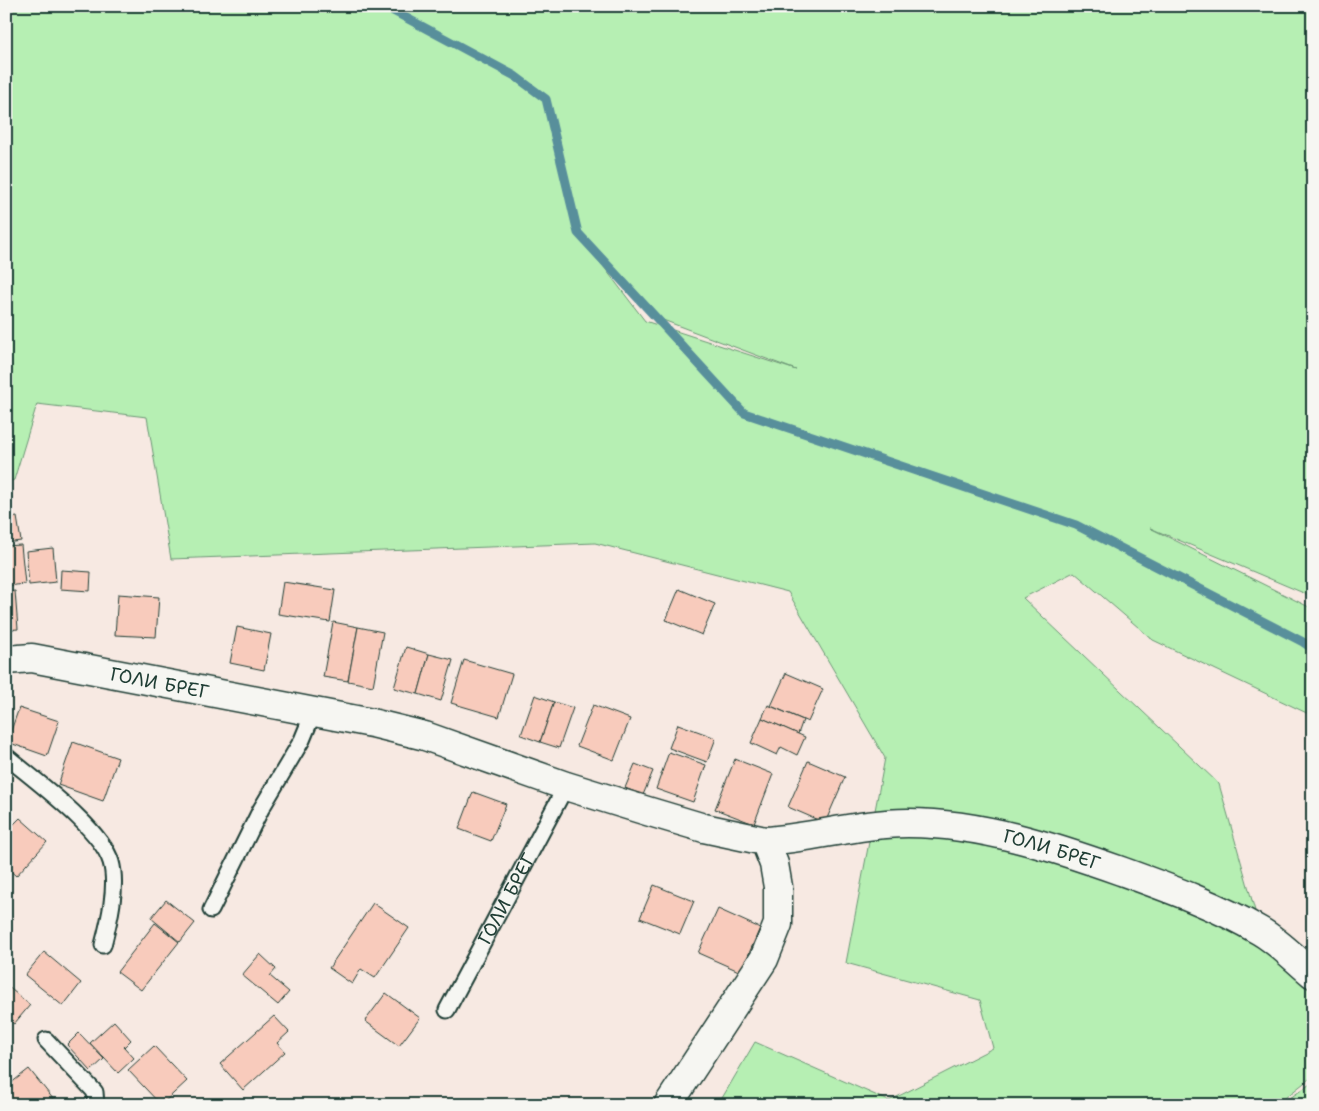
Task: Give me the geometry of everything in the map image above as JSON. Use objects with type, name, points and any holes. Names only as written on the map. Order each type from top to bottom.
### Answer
[{"type":"street","name":"ГОЛИ БРЕГ","points":[[6,660],[32,658],[314,711],[425,736],[566,786],[704,828],[765,841],[793,839],[857,828],[907,823],[960,826],[1006,835],[1091,860],[1212,906],[1261,932],[1313,974]]},
{"type":"street","points":[[668,1105],[764,959],[778,924],[778,887],[774,864],[765,841]]},
{"type":"lane","points":[[211,910],[261,809],[302,740],[314,711]]},
{"type":"lane","points":[[6,756],[88,827],[102,842],[111,862],[113,905],[103,945]]},
{"type":"lane","name":"ГОЛИ БРЕГ","points":[[447,1010],[566,786]]},
{"type":"lane","points":[[46,1040],[95,1092],[96,1105]]},
{"type":"green space","points":[[6,6],[1313,6],[1313,597],[1150,528],[1313,609],[1313,716],[1153,640],[1074,572],[1023,598],[1219,784],[1261,932],[1313,974],[1313,1076],[1276,1105],[718,1105],[755,1042],[889,1101],[993,1048],[980,1000],[846,963],[885,758],[788,592],[595,543],[171,559],[147,417],[37,404],[14,480],[6,482]],"holes":[[[597,255],[655,317],[796,370],[645,321],[597,258]]]},
{"type":"green space","points":[[1313,1082],[1313,1105],[1280,1105]]},
{"type":"building","points":[[17,517],[21,541],[6,543],[6,519]]},
{"type":"building","points":[[21,545],[25,584],[6,586],[6,546]]},
{"type":"building","points":[[53,548],[56,582],[29,585],[26,551]]},
{"type":"building","points":[[61,570],[91,572],[90,591],[60,589]]},
{"type":"building","points":[[283,582],[335,590],[330,622],[278,614]]},
{"type":"building","points":[[679,589],[715,604],[702,635],[666,620]]},
{"type":"building","points":[[15,591],[18,629],[6,630],[6,592]]},
{"type":"building","points":[[118,594],[159,597],[156,637],[115,635]]},
{"type":"building","points":[[333,622],[358,627],[348,681],[323,677]]},
{"type":"building","points":[[237,627],[271,634],[264,670],[230,663]]},
{"type":"building","points":[[358,627],[383,632],[373,686],[348,681]]},
{"type":"building","points":[[406,647],[429,654],[418,694],[394,688]]},
{"type":"building","points":[[429,654],[453,660],[441,701],[418,694]]},
{"type":"building","points":[[464,660],[512,674],[499,717],[451,703]]},
{"type":"building","points":[[786,673],[823,689],[808,722],[771,706]]},
{"type":"building","points":[[535,695],[554,702],[540,742],[521,735]]},
{"type":"building","points":[[554,702],[573,708],[559,748],[540,742]]},
{"type":"building","points":[[593,705],[630,719],[614,760],[577,746]]},
{"type":"building","points":[[768,705],[803,720],[798,734],[762,718]]},
{"type":"building","points":[[19,708],[59,721],[47,756],[7,742]]},
{"type":"building","points":[[762,718],[805,737],[797,755],[781,747],[777,755],[751,743]]},
{"type":"building","points":[[678,724],[716,738],[707,762],[669,748]]},
{"type":"building","points":[[73,742],[118,758],[103,801],[58,785]]},
{"type":"building","points":[[669,752],[706,765],[693,802],[656,789]]},
{"type":"building","points":[[735,759],[773,774],[754,824],[715,809]]},
{"type":"building","points":[[808,761],[845,777],[825,823],[788,807]]},
{"type":"building","points":[[635,764],[653,771],[643,795],[625,788]]},
{"type":"building","points":[[473,792],[506,804],[491,841],[459,829]]},
{"type":"building","points":[[20,818],[47,842],[16,876],[6,867],[6,832]]},
{"type":"building","points":[[654,885],[694,901],[680,934],[640,918]]},
{"type":"building","points":[[166,900],[195,923],[180,942],[151,918]]},
{"type":"building","points":[[373,903],[409,928],[375,978],[361,969],[352,984],[329,968]]},
{"type":"building","points":[[718,909],[760,928],[741,972],[698,953]]},
{"type":"building","points":[[155,923],[179,942],[141,990],[117,972]]},
{"type":"building","points":[[44,952],[81,983],[63,1006],[25,975]]},
{"type":"building","points":[[260,954],[276,969],[270,976],[289,992],[278,1005],[242,975]]},
{"type":"building","points":[[6,985],[30,1005],[14,1024],[6,1018]]},
{"type":"building","points":[[386,993],[420,1018],[399,1046],[365,1021]]},
{"type":"building","points":[[274,1016],[289,1032],[277,1043],[285,1052],[243,1090],[220,1064]]},
{"type":"building","points":[[114,1021],[131,1040],[124,1047],[134,1058],[118,1073],[90,1043]]},
{"type":"building","points":[[79,1033],[104,1059],[91,1071],[67,1045]]},
{"type":"building","points":[[154,1046],[187,1081],[161,1105],[128,1070]]},
{"type":"building","points":[[29,1069],[58,1105],[10,1105],[6,1100],[6,1087]]},
{"type":"waterway","points":[[384,6],[515,76],[546,99],[578,233],[744,413],[1076,525],[1303,642],[1313,649]]}]
